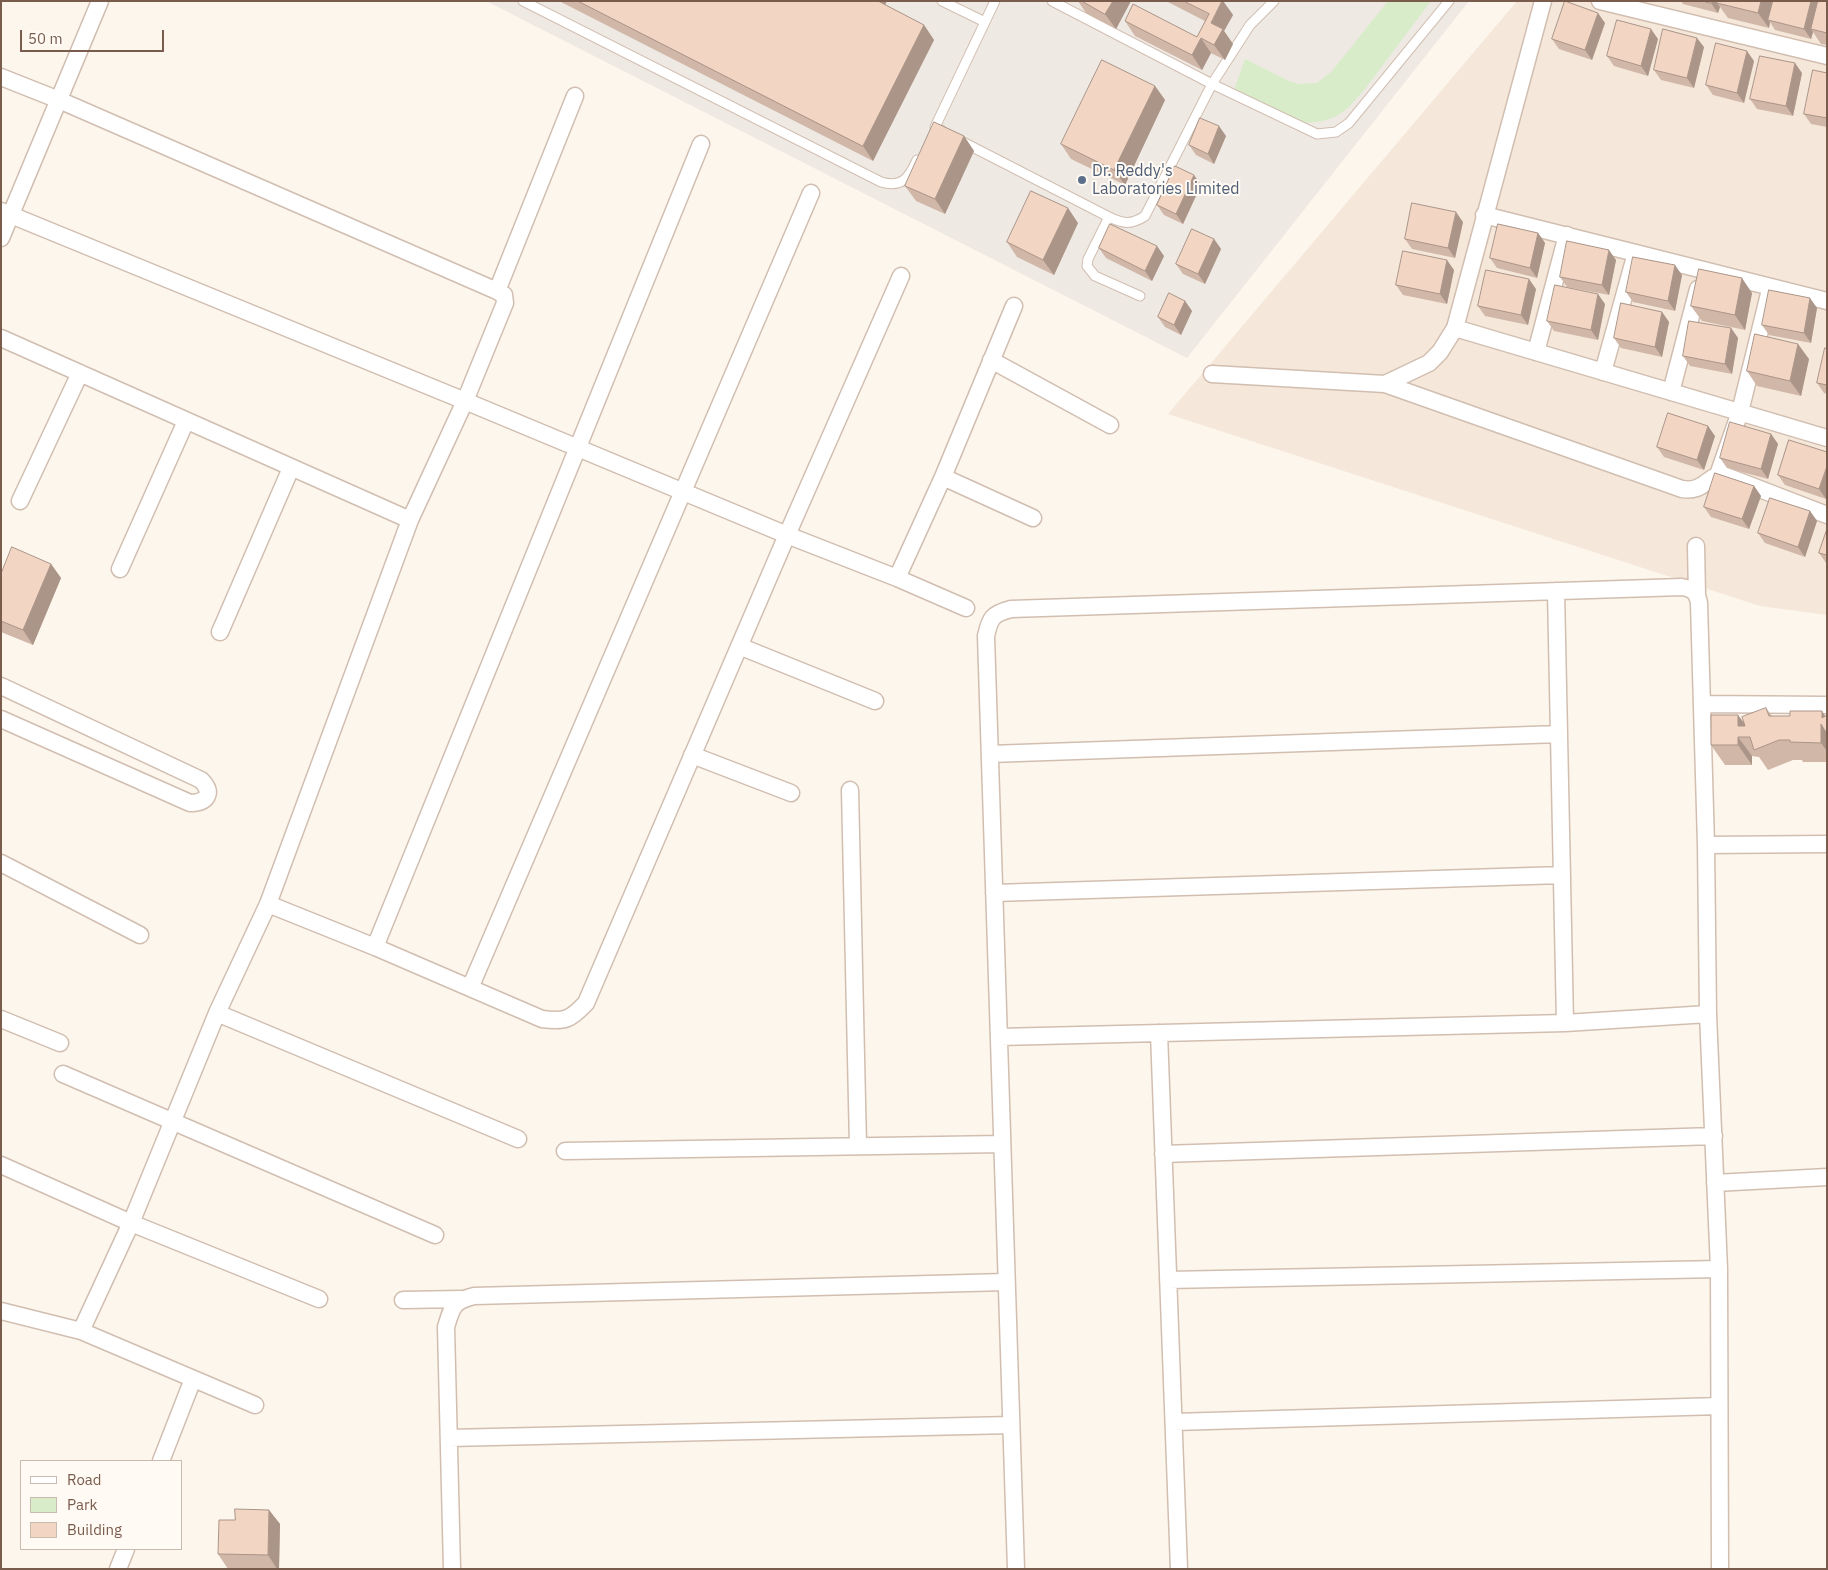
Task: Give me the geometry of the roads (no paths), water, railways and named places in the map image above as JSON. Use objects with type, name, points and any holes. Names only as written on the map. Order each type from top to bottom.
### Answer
[{"type":"street","points":[[1,238],[6,213],[59,100],[100,1]]},
{"type":"street","points":[[1386,384],[1430,363],[1440,352],[1455,328],[1543,1]]},
{"type":"street","points":[[1600,1],[1827,56]]},
{"type":"street","points":[[1,77],[59,100],[497,291],[504,295],[505,303],[466,401],[410,520],[268,904],[217,1012],[131,1223],[82,1331]]},
{"type":"street","points":[[497,291],[575,96]]},
{"type":"street","points":[[375,947],[700,144]]},
{"type":"street","points":[[470,988],[811,194]]},
{"type":"street","points":[[6,213],[966,608]]},
{"type":"street","points":[[1484,215],[1827,302]]},
{"type":"street","points":[[1536,352],[1567,235]]},
{"type":"street","points":[[1603,372],[1636,253]]},
{"type":"street","points":[[1671,392],[1703,270]]},
{"type":"street","points":[[268,904],[375,947],[542,1019],[559,1021],[574,1015],[586,1003],[787,535],[901,276]]},
{"type":"street","points":[[1212,374],[1386,384],[1691,490],[1700,488],[1718,475],[1740,412],[1771,287]]},
{"type":"street","points":[[897,578],[943,477],[1014,306]]},
{"type":"street","points":[[1455,328],[1827,438]]},
{"type":"street","points":[[1,338],[410,520]]},
{"type":"street","points":[[991,360],[1110,425]]},
{"type":"street","points":[[20,501],[80,373]]},
{"type":"street","points":[[120,569],[186,421]]},
{"type":"street","points":[[220,632],[291,468]]},
{"type":"street","points":[[1718,475],[1726,476],[1827,515]]},
{"type":"street","points":[[943,477],[1033,518]]},
{"type":"street","points":[[1696,546],[1706,846],[1708,1014],[1719,1269],[1720,1569]]},
{"type":"street","points":[[1016,1569],[986,636],[990,620],[999,612],[1021,609],[1682,587],[1691,588],[1697,594]]},
{"type":"street","points":[[1556,591],[1565,1023]]},
{"type":"street","points":[[739,646],[875,700]]},
{"type":"street","points":[[1,686],[201,780],[207,786],[208,794],[199,803],[190,803],[1,718]]},
{"type":"street","points":[[1702,704],[1827,705]]},
{"type":"street","points":[[990,754],[1559,734]]},
{"type":"street","points":[[692,755],[791,792]]},
{"type":"street","points":[[850,790],[858,1146]]},
{"type":"street","points":[[1706,846],[1827,844]]},
{"type":"street","points":[[1,863],[140,934]]},
{"type":"street","points":[[994,893],[1562,875]]},
{"type":"street","points":[[217,1012],[518,1139]]},
{"type":"street","points":[[999,1037],[1565,1023],[1708,1014]]},
{"type":"street","points":[[1,1019],[60,1043]]},
{"type":"street","points":[[1159,1033],[1179,1569]]},
{"type":"street","points":[[63,1074],[435,1235]]},
{"type":"street","points":[[1164,1154],[1714,1136]]},
{"type":"street","points":[[565,1151],[1002,1144]]},
{"type":"street","points":[[1,1164],[131,1223],[319,1299]]},
{"type":"street","points":[[1715,1183],[1827,1177]]},
{"type":"street","points":[[1168,1280],[1719,1269]]},
{"type":"street","points":[[403,1300],[461,1299],[474,1296],[1006,1282]]},
{"type":"street","points":[[452,1569],[446,1327],[451,1308],[461,1299]]},
{"type":"street","points":[[1,1311],[82,1331],[255,1405]]},
{"type":"street","points":[[161,1460],[193,1379]]},
{"type":"street","points":[[1174,1422],[1719,1406]]},
{"type":"street","points":[[449,1438],[1011,1425]]},
{"type":"street","points":[[118,1569],[126,1550]]},
{"type":"lane","points":[[523,1],[881,182],[890,184],[900,182],[910,176],[922,151]]},
{"type":"lane","points":[[942,1],[986,22]]},
{"type":"lane","points":[[995,1],[932,131],[1123,223],[1135,223],[1145,216],[1212,84],[1250,25],[1274,1]]},
{"type":"lane","points":[[1052,1],[1212,84],[1317,134],[1336,132],[1349,124],[1449,1]]},
{"type":"lane","points":[[1109,217],[1088,259],[1087,266],[1095,276],[1140,296]]},
{"type":"place","name":"Dr. Reddy's Laboratories Limited","points":[[1082,180]]}]
